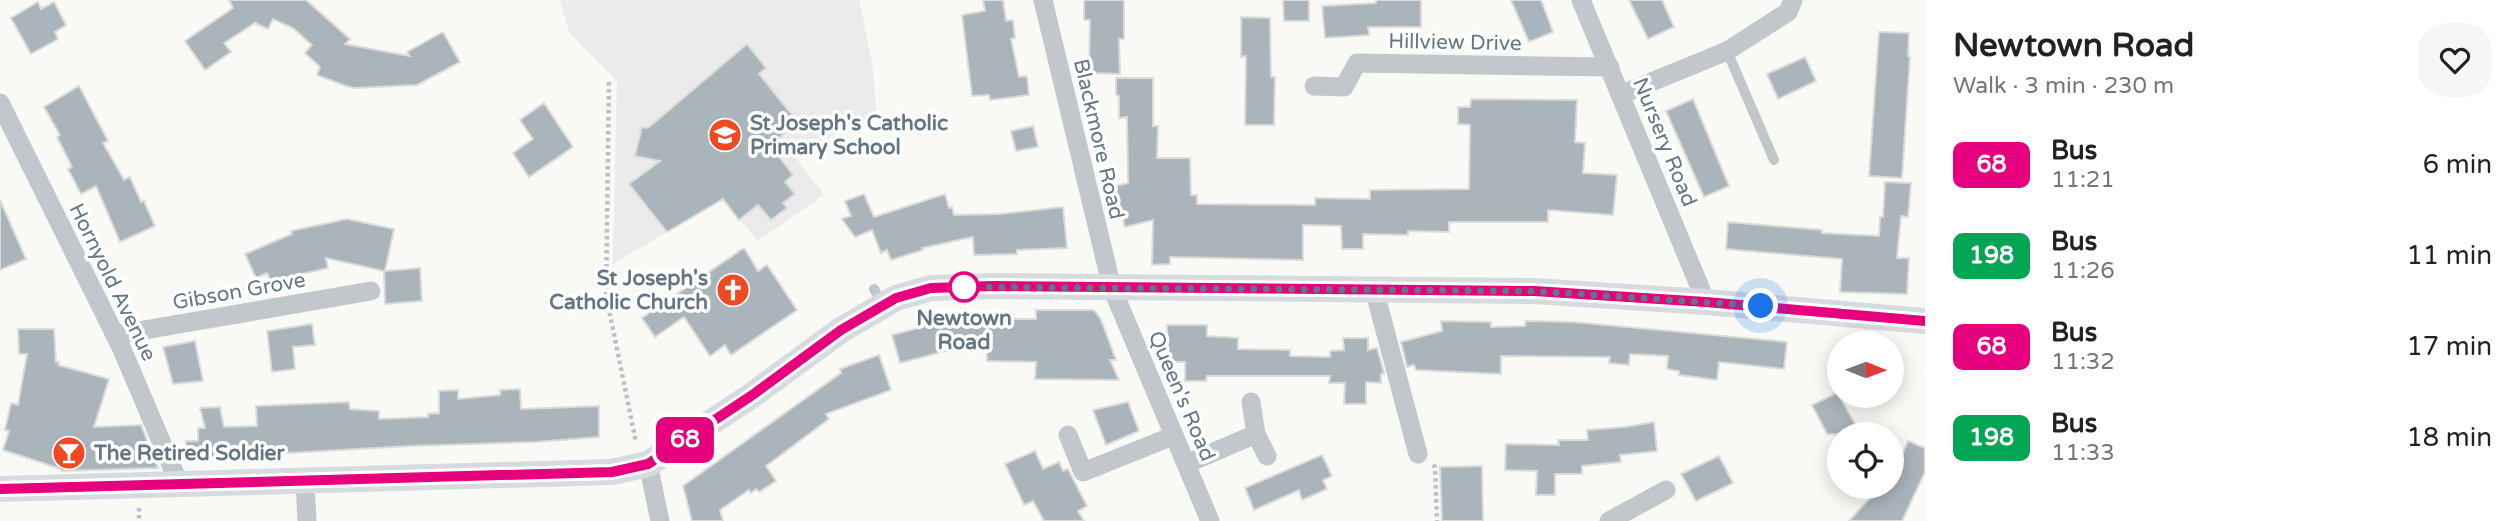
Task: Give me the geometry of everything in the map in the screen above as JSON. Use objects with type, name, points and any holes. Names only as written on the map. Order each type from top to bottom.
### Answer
[{"type":"main road","points":[[0,489],[612,472],[644,464],[751,396],[841,330],[879,297],[896,298],[931,288],[992,286],[1534,291],[1706,302],[1925,321]]},
{"type":"street","name":"Blackmore Road","points":[[1043,0],[1112,288]]},
{"type":"street","name":"Nursery Road","points":[[1581,0],[1706,302]]},
{"type":"street","points":[[1622,94],[1727,51],[1788,12],[1793,0]]},
{"type":"street","name":"Hillview Drive","points":[[1314,86],[1343,87],[1357,64],[1610,67]]},
{"type":"street","name":"Hornyold Avenue","points":[[0,103],[115,335],[177,484]]},
{"type":"street","name":"Queen's Road","points":[[1112,288],[1210,521]]},
{"type":"street","points":[[1374,289],[1418,454]]},
{"type":"street","name":"Gibson Grove","points":[[115,335],[371,291]]},
{"type":"street","points":[[1251,402],[1256,433],[1267,456]]},
{"type":"street","points":[[1186,464],[1256,433]]},
{"type":"street","points":[[1068,435],[1083,472],[1173,436]]},
{"type":"street","points":[[644,464],[660,521]]},
{"type":"street","points":[[305,481],[307,521]]},
{"type":"street","points":[[1609,521],[1666,490]]},
{"type":"lane","points":[[1727,51],[1774,160]]},
{"type":"path","points":[[609,82],[606,295],[644,464]]},
{"type":"path","points":[[1418,454],[1435,467],[1437,521]]},
{"type":"shaded area","name":"St Joseph's Catholic Primary School","points":[[560,0],[859,0],[872,62],[877,116],[793,154],[824,195],[758,241],[722,199],[613,264],[617,81],[569,32]]},
{"type":"building","points":[[229,0],[306,0],[350,39],[345,44],[410,56],[407,52],[443,32],[460,62],[417,85],[355,88],[346,86],[317,75],[320,67],[305,53],[312,45],[293,28],[273,19],[268,29],[255,23],[224,43],[231,52],[205,70],[185,41],[233,8]]},
{"type":"building","points":[[983,0],[1003,0],[1006,21],[1013,20],[1015,38],[1011,39],[1019,77],[1027,76],[1029,95],[990,100],[989,95],[972,96],[962,15],[985,11]]},
{"type":"building","points":[[1084,0],[1124,0],[1124,39],[1119,39],[1120,74],[1089,73],[1090,20],[1084,20]]},
{"type":"building","points":[[1283,0],[1309,0],[1309,21],[1284,21]]},
{"type":"building","points":[[1376,0],[1421,0],[1421,27],[1368,27],[1369,35],[1325,38],[1322,6],[1376,3]]},
{"type":"building","points":[[1511,0],[1541,0],[1553,32],[1529,42]]},
{"type":"building","points":[[1629,0],[1662,0],[1674,27],[1648,39]]},
{"type":"building","points":[[38,2],[41,9],[54,2],[66,25],[55,32],[58,39],[31,54],[11,18]]},
{"type":"building","points":[[1241,17],[1270,18],[1271,77],[1275,77],[1274,125],[1245,125],[1246,56],[1241,57]]},
{"type":"building","points":[[1879,32],[1909,33],[1910,56],[1902,178],[1869,176]]},
{"type":"building","points":[[747,44],[766,68],[759,74],[797,121],[771,146],[793,175],[785,182],[795,194],[783,203],[787,208],[771,220],[758,205],[739,220],[723,199],[667,232],[629,184],[660,161],[635,156],[642,127],[648,128]]},
{"type":"building","points":[[1805,57],[1816,81],[1778,99],[1767,74]]},
{"type":"building","points":[[1116,78],[1153,78],[1153,126],[1158,126],[1157,158],[1190,158],[1191,195],[1197,195],[1197,204],[1315,205],[1315,198],[1370,199],[1370,190],[1469,189],[1470,125],[1458,124],[1458,107],[1470,107],[1471,99],[1577,100],[1575,142],[1585,143],[1583,173],[1617,175],[1613,215],[1548,210],[1548,222],[1449,222],[1449,232],[1363,234],[1363,249],[1342,249],[1341,226],[1303,225],[1303,260],[1170,257],[1170,264],[1152,265],[1153,220],[1125,227],[1115,186],[1128,183],[1127,117],[1119,118]]},
{"type":"building","points":[[79,86],[108,141],[103,143],[124,180],[130,177],[155,226],[120,242],[96,186],[81,194],[68,169],[72,167],[57,137],[60,135],[44,107]]},
{"type":"building","points":[[1693,99],[1729,186],[1704,197],[1666,111]]},
{"type":"building","points":[[544,103],[573,147],[529,177],[513,153],[533,139],[520,120]]},
{"type":"building","points":[[1033,126],[1038,147],[1016,151],[1011,131]]},
{"type":"building","points":[[1885,182],[1911,183],[1908,217],[1901,216],[1897,258],[1909,258],[1907,294],[1840,292],[1842,259],[1726,249],[1728,222],[1822,230],[1822,233],[1879,236]]},
{"type":"building","points":[[864,194],[874,217],[945,194],[954,215],[999,214],[1063,207],[1067,248],[1017,250],[1017,254],[974,255],[973,237],[922,248],[923,250],[891,260],[887,250],[881,253],[872,230],[855,237],[842,219],[851,216],[845,201]]},
{"type":"building","points":[[0,200],[26,259],[0,270]]},
{"type":"building","points":[[347,219],[394,229],[385,271],[420,268],[422,301],[385,304],[384,271],[326,258],[328,268],[271,281],[267,273],[256,278],[245,254],[292,234],[291,231]]},
{"type":"building","name":"St Joseph's Catholic Church","points":[[744,248],[758,271],[767,265],[797,310],[731,355],[725,345],[710,356],[684,317],[655,337],[642,318]]},
{"type":"building","points":[[1036,310],[1094,310],[1101,320],[1116,360],[1110,360],[1119,380],[1035,379],[1036,362],[987,361],[987,340],[900,363],[892,335],[953,319],[1036,319]]},
{"type":"building","points":[[1441,321],[1491,322],[1491,327],[1525,326],[1526,321],[1573,322],[1787,342],[1784,369],[1719,362],[1717,380],[1679,375],[1679,371],[1667,369],[1668,356],[1630,354],[1629,365],[1609,363],[1610,357],[1501,356],[1501,374],[1416,370],[1414,365],[1407,367],[1401,342],[1442,331]]},
{"type":"building","points":[[312,324],[315,345],[293,347],[295,369],[272,372],[267,331]]},
{"type":"building","points":[[1167,325],[1207,325],[1207,336],[1238,338],[1238,349],[1290,350],[1290,356],[1330,357],[1330,351],[1344,350],[1343,338],[1368,338],[1368,350],[1377,348],[1384,373],[1381,374],[1381,383],[1366,382],[1366,404],[1344,404],[1345,383],[1329,383],[1330,376],[1207,376],[1206,381],[1185,381],[1185,362],[1168,362]]},
{"type":"building","points":[[18,329],[54,329],[58,365],[109,379],[94,427],[141,425],[158,468],[62,471],[3,450],[9,431],[5,430],[11,403],[18,405],[27,354],[19,354]]},
{"type":"building","points":[[195,341],[203,381],[173,384],[163,347]]},
{"type":"building","points":[[879,355],[891,390],[826,414],[829,419],[766,466],[776,481],[759,492],[756,489],[751,493],[749,490],[720,510],[723,521],[692,521],[683,486],[841,373],[840,369]]},
{"type":"building","points":[[520,389],[521,409],[599,406],[599,437],[185,459],[186,441],[198,441],[198,428],[205,428],[200,408],[220,407],[224,427],[257,426],[256,406],[349,402],[350,409],[379,411],[379,419],[428,417],[428,414],[439,413],[439,391],[458,390],[458,399],[500,395],[500,390]]},
{"type":"building","points":[[1827,398],[1827,408],[1846,408],[1854,422],[1827,422],[1827,434],[1812,405]]},
{"type":"building","points":[[1128,402],[1139,431],[1106,445],[1093,410]]},
{"type":"building","points":[[1654,422],[1657,451],[1620,455],[1621,462],[1582,466],[1582,474],[1555,474],[1555,495],[1536,495],[1537,471],[1505,470],[1506,444],[1559,445],[1558,440],[1588,440],[1587,430]]},
{"type":"building","points":[[1908,441],[1925,448],[1925,472],[1902,521],[1849,521],[1869,499],[1904,499],[1904,451]]},
{"type":"building","points":[[1035,451],[1043,469],[1059,462],[1063,471],[1068,469],[1087,506],[1078,511],[1084,521],[1044,521],[1033,501],[1024,505],[1005,464]]},
{"type":"building","points":[[1322,455],[1332,476],[1323,480],[1327,489],[1302,500],[1299,490],[1254,510],[1245,488]]},
{"type":"building","points":[[1719,456],[1733,483],[1696,501],[1681,474]]},
{"type":"building","points":[[1482,466],[1483,521],[1442,521],[1440,467]]},
{"type":"bus line","name":"68","points":[[0,489],[612,472],[648,464],[751,396],[841,330],[896,298],[931,288],[992,286],[1534,291],[1706,302],[1925,321]]},
{"type":"place","name":"St Joseph's Catholic Primary School","points":[[725,135]]},
{"type":"place","name":"Newtown Road","points":[[964,287]]},
{"type":"place","name":"St Joseph's Catholic Church","points":[[733,290]]},
{"type":"place","name":"The Retired Soldier","points":[[69,453]]},
{"type":"route","points":[[964,287],[1534,291],[1761,306]]}]
